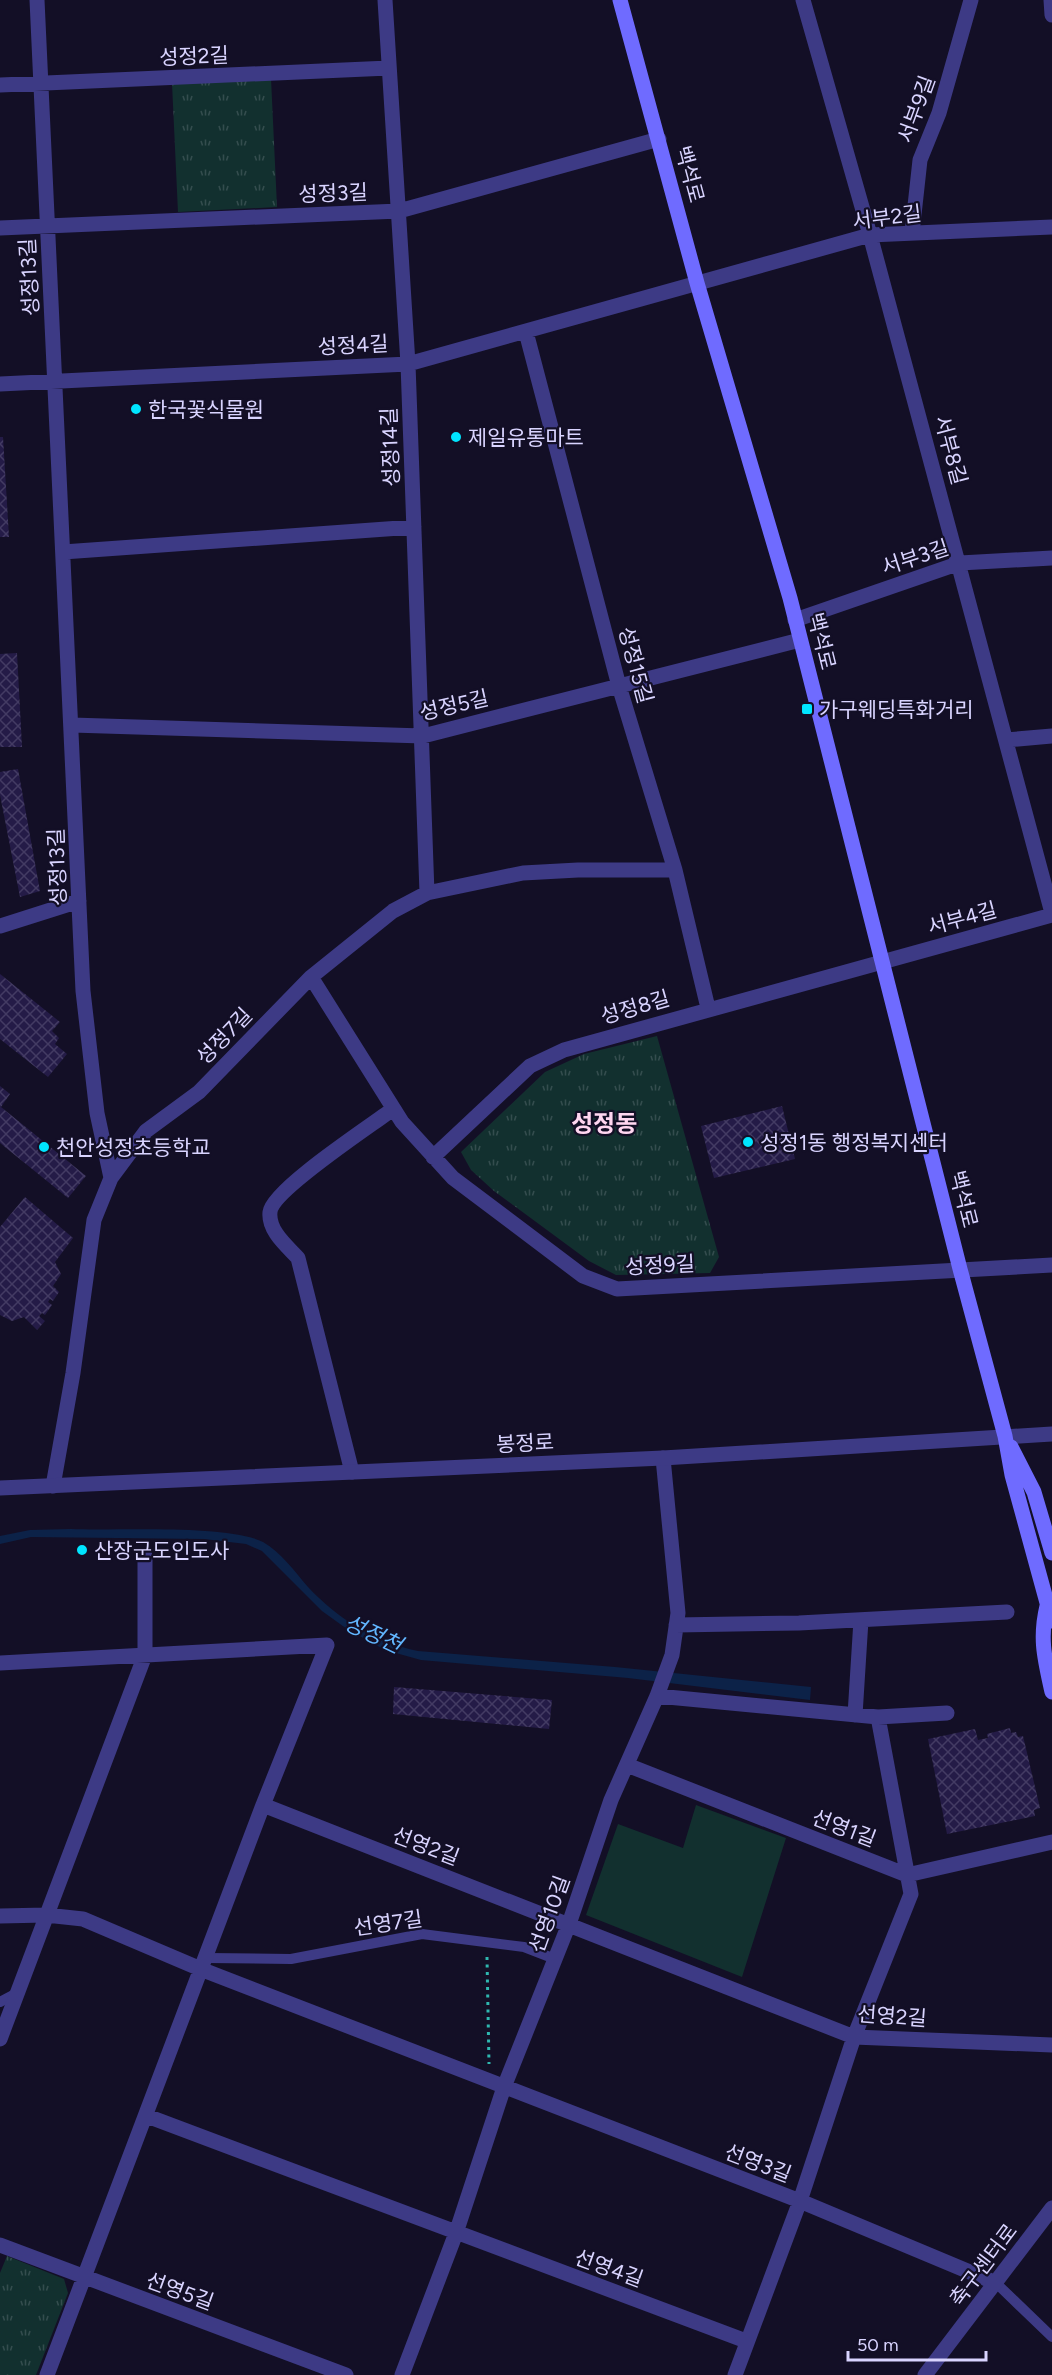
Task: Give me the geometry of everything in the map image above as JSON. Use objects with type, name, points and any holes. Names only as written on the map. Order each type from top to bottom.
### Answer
[{"type":"main road","name":"백석로","points":[[620,0],[697,283],[795,620],[960,1269],[1005,1436],[1012,1475],[1050,1614]]},
{"type":"main road","name":"백석로","points":[[1005,1436],[1034,1492],[1052,1553]]},
{"type":"main road","points":[[1050,1614],[1042,1629],[1043,1654],[1052,1692]]},
{"type":"street","name":"성정13길","points":[[37,0],[83,991],[97,1113],[111,1178]]},
{"type":"street","name":"성정14길","points":[[385,0],[408,363],[427,893]]},
{"type":"street","name":"서부8길","points":[[803,0],[960,563],[1052,914]]},
{"type":"street","name":"서부9길","points":[[912,233],[920,160],[939,113],[971,0]]},
{"type":"street","points":[[1051,0],[1052,15]]},
{"type":"street","name":"성정2길","points":[[0,85],[389,68]]},
{"type":"street","name":"성정3길","points":[[0,228],[399,211],[659,139]]},
{"type":"street","name":"서부2길","points":[[697,283],[870,236],[1052,226]]},
{"type":"street","name":"성정4길","points":[[0,384],[408,363],[660,296],[697,283]]},
{"type":"street","name":"성정15길","points":[[526,332],[619,686],[675,870],[708,1008]]},
{"type":"street","points":[[63,552],[414,527]]},
{"type":"street","name":"서부3길","points":[[795,620],[960,563],[1052,558]]},
{"type":"street","name":"성정5길","points":[[72,725],[423,736],[800,640]]},
{"type":"street","points":[[1006,740],[1052,736]]},
{"type":"street","name":"성정7길","points":[[53,1486],[87,1281],[94,1221],[111,1178],[146,1131],[199,1092],[311,977],[393,911],[427,893],[523,873],[578,870],[675,870]]},
{"type":"street","points":[[0,926],[79,901]]},
{"type":"street","name":"서부4길","points":[[883,961],[1052,914]]},
{"type":"street","name":"성정8길","points":[[433,1157],[530,1066],[564,1050],[883,961]]},
{"type":"street","name":"성정9길","points":[[311,977],[393,1109],[433,1157],[453,1178],[583,1276],[617,1289],[1052,1265]]},
{"type":"street","points":[[352,1472],[298,1258],[275,1233],[269,1213],[273,1203],[294,1182],[393,1109]]},
{"type":"street","name":"봉정로","points":[[0,1488],[663,1458],[1052,1434]]},
{"type":"street","name":"선영10길","points":[[402,2375],[456,2233],[504,2087],[569,1924],[611,1800],[657,1696],[672,1655],[678,1613],[663,1458]]},
{"type":"street","points":[[0,2039],[146,1655],[145,1556]]},
{"type":"street","points":[[676,1625],[861,1620],[1007,1612]]},
{"type":"street","points":[[855,1715],[861,1620]]},
{"type":"street","points":[[0,1663],[327,1645],[264,1804],[47,2375]]},
{"type":"street","points":[[657,1696],[878,1717],[947,1713]]},
{"type":"street","points":[[735,2375],[800,2201],[854,2037],[911,1894],[878,1717]]},
{"type":"street","name":"선영1길","points":[[627,1765],[907,1875]]},
{"type":"street","name":"선영2길","points":[[264,1804],[854,2037],[1052,2045]]},
{"type":"street","points":[[907,1875],[1052,1842]]},
{"type":"street","name":"선영3길","points":[[0,1916],[46,1915],[83,1919],[205,1964],[504,2087],[800,2201],[996,2283]]},
{"type":"street","name":"선영4길","points":[[147,2116],[746,2341]]},
{"type":"street","name":"축구센터로","points":[[925,2375],[1052,2208]]},
{"type":"street","name":"선영5길","points":[[0,2245],[346,2375]]},
{"type":"lane","name":"선영7길","points":[[205,1964],[291,1959],[422,1934],[524,1947],[555,1959]]},
{"type":"lane","points":[[0,2002],[17,1993]]},
{"type":"lane","points":[[996,2283],[1052,2337]]},
{"type":"path","points":[[487,1941],[489,2066]]},
{"type":"green space","points":[[271,79],[277,207],[178,212],[172,83]]},
{"type":"green space","points":[[657,1036],[719,1257],[710,1273],[616,1275],[589,1261],[494,1191],[471,1170],[461,1152],[545,1072],[584,1054]]},
{"type":"green space","points":[[696,1805],[786,1838],[742,1977],[586,1915],[618,1824],[683,1848]]},
{"type":"green space","points":[[7,2256],[64,2279],[68,2293],[36,2375],[0,2375],[0,2273]]},
{"type":"water","points":[[30,1530],[198,1531],[246,1536],[270,1546],[320,1599],[358,1628],[387,1642],[418,1651],[615,1667],[811,1687],[810,1700],[628,1678],[421,1660],[385,1650],[347,1629],[322,1611],[262,1551],[246,1544],[204,1539],[31,1537],[0,1544],[0,1536]]},
{"type":"building","points":[[0,437],[3,437],[9,537],[0,537]]},
{"type":"building","points":[[17,653],[22,747],[0,747],[0,654]]},
{"type":"building","points":[[18,769],[40,891],[20,897],[0,795],[0,772]]},
{"type":"building","points":[[0,974],[60,1022],[52,1031],[59,1038],[55,1044],[67,1054],[48,1077],[0,1039]]},
{"type":"building","points":[[0,1086],[10,1094],[1,1107],[86,1176],[68,1198],[0,1143]]},
{"type":"building","name":"성정1동 행정복지센터","points":[[782,1106],[795,1159],[714,1178],[701,1126]]},
{"type":"building","points":[[25,1197],[73,1238],[55,1262],[61,1274],[53,1286],[59,1292],[53,1301],[50,1299],[48,1302],[52,1305],[45,1315],[42,1313],[39,1316],[45,1321],[37,1330],[24,1317],[12,1321],[0,1315],[0,1227]]},
{"type":"building","points":[[394,1687],[552,1700],[549,1729],[393,1714]]},
{"type":"building","points":[[1010,1728],[1011,1733],[1016,1732],[1018,1737],[1023,1736],[1040,1808],[1034,1810],[1035,1816],[947,1834],[928,1739],[975,1729],[978,1740],[988,1738],[987,1734]]},
{"type":"place","name":"한국꽃식물원","points":[[136,409]]},
{"type":"place","name":"제일유통마트","points":[[456,437]]},
{"type":"place","name":"가구웨딩특화거리","points":[[807,709]]},
{"type":"place","name":"성정1동 행정복지센터","points":[[748,1142]]},
{"type":"place","name":"천안성정초등학교","points":[[44,1147]]},
{"type":"place","name":"산장군도인도사","points":[[82,1550]]},
{"type":"district","name":"성정동","points":[[604,1123]]},
{"type":"water label","name":"성정천","points":[[373,1634]]}]
